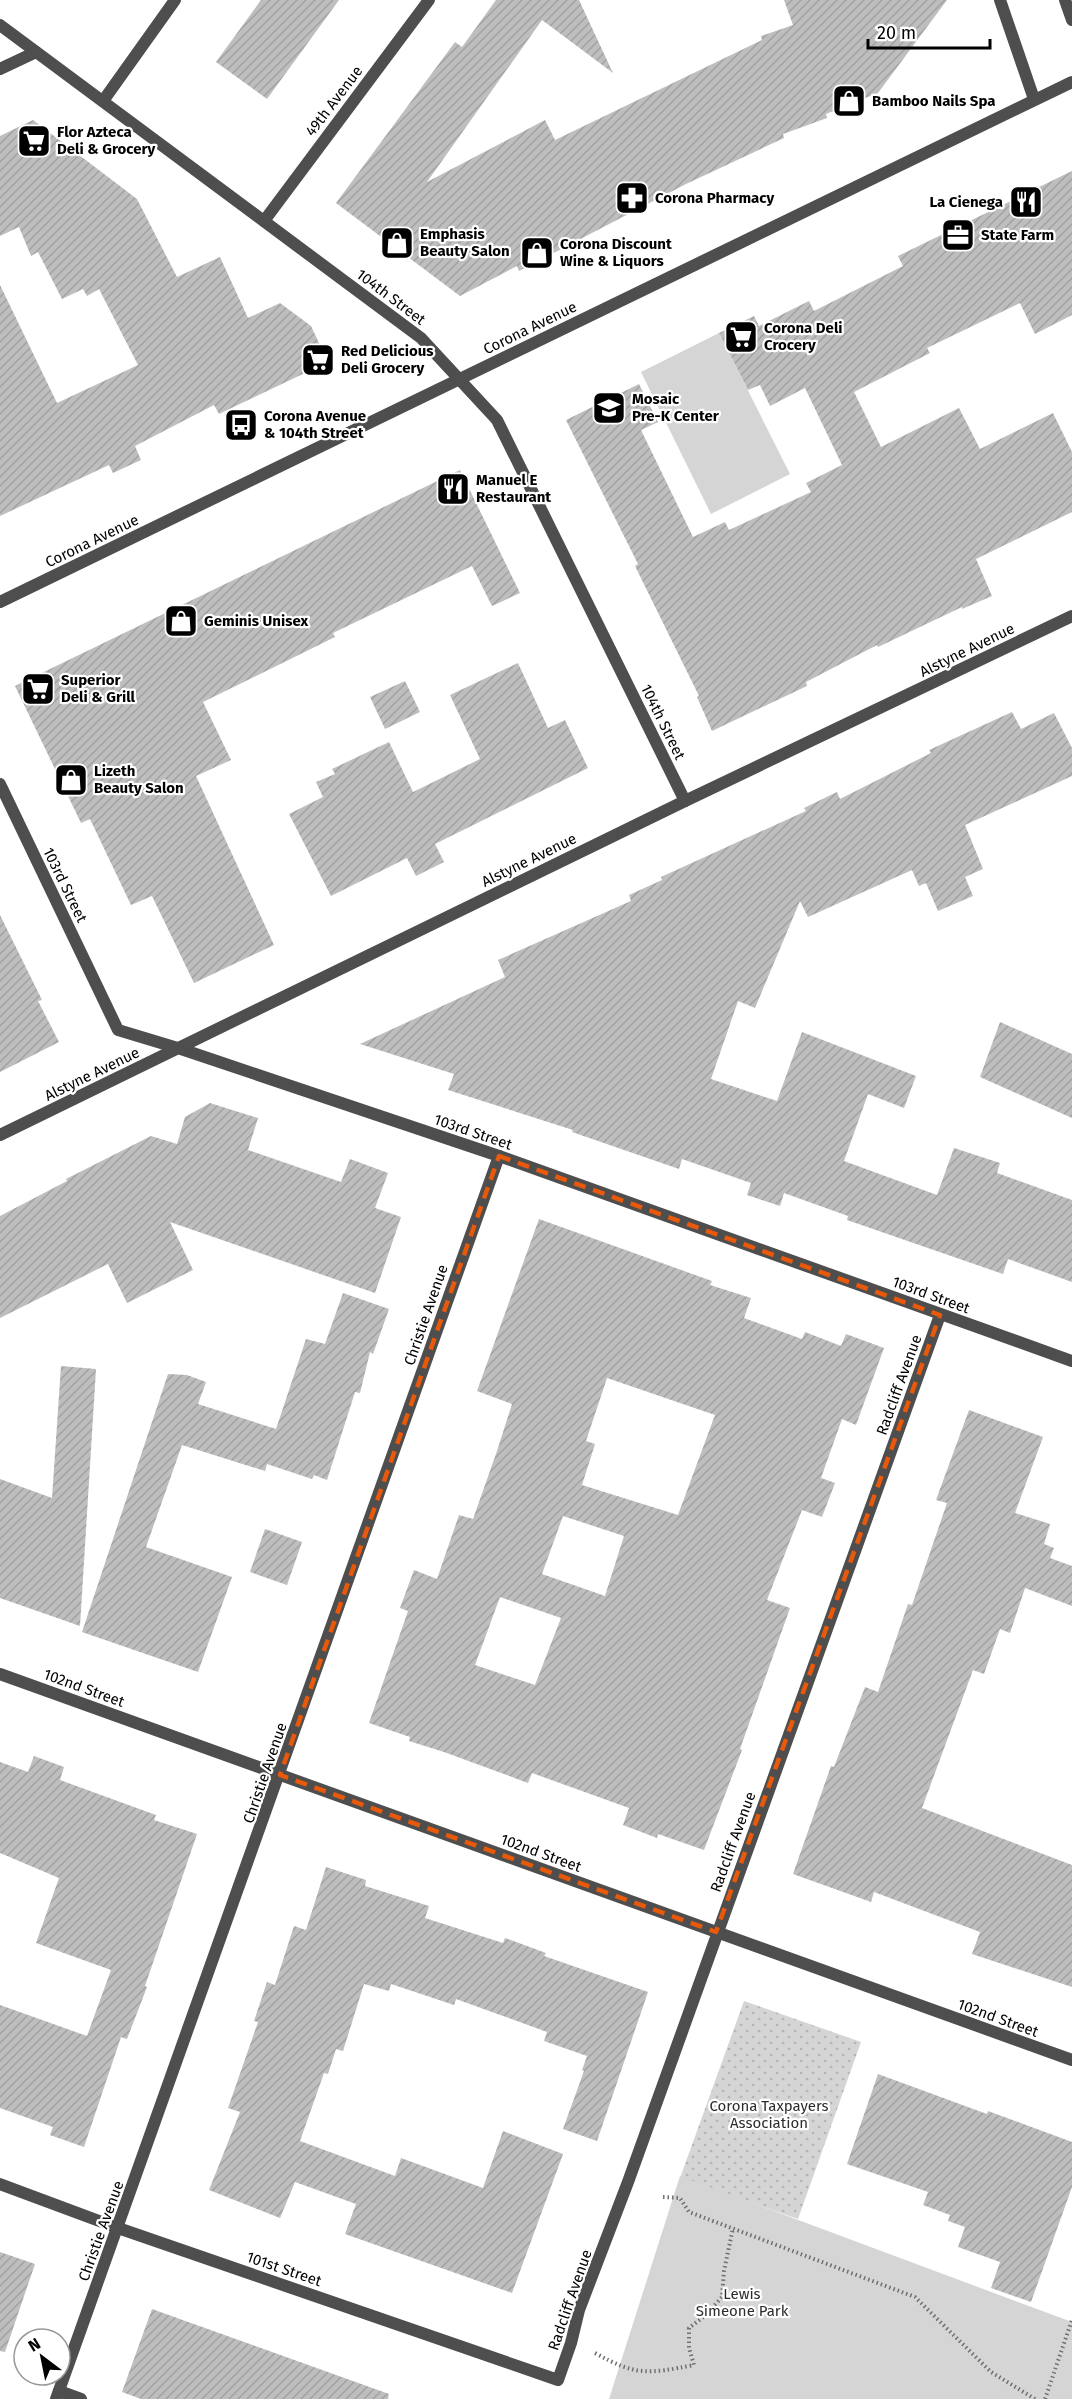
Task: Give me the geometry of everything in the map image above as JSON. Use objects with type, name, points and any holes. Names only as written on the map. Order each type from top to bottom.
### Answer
[{"type":"street","points":[[103,101],[175,0]]},
{"type":"street","name":"49th Avenue","points":[[264,221],[429,0]]},
{"type":"street","points":[[1000,0],[1034,99]]},
{"type":"street","points":[[1065,0],[1072,20]]},
{"type":"street","name":"104th Street","points":[[0,25],[421,338],[497,420],[685,801]]},
{"type":"street","points":[[0,69],[36,52]]},
{"type":"street","name":"Corona Avenue","points":[[0,602],[1072,82]]},
{"type":"street","name":"Alstyne Avenue","points":[[0,1135],[685,801],[1072,616]]},
{"type":"street","name":"103rd Street","points":[[0,784],[118,1030],[499,1156],[1072,1361]]},
{"type":"street","name":"Christie Avenue","points":[[58,2395],[499,1156]]},
{"type":"street","name":"Radcliff Avenue","points":[[558,2380],[571,2343],[579,2310],[628,2182],[716,1932],[940,1315]]},
{"type":"street","name":"102nd Street","points":[[0,1674],[1072,2060]]},
{"type":"street","name":"101st Street","points":[[0,2184],[118,2228],[558,2380]]},
{"type":"street","points":[[58,2395],[81,2399]]},
{"type":"path","points":[[663,2198],[680,2198],[689,2212],[915,2297],[991,2372],[1035,2399]]},
{"type":"path","points":[[594,2353],[627,2370],[648,2372],[693,2365],[689,2348],[689,2328],[722,2297],[723,2271],[733,2228]]},
{"type":"path","points":[[1045,2399],[1072,2320]]},
{"type":"highlighted area","points":[[499,1156],[940,1315],[716,1932],[280,1775]]},
{"type":"green space","points":[[719,333],[790,474],[711,514],[641,372]]},
{"type":"green space","name":"Corona Taxpayers Association","points":[[744,2001],[861,2042],[798,2219],[680,2178]]},
{"type":"green space","name":"Lewis Simeone Park","points":[[680,2176],[1072,2322],[1072,2399],[609,2399]]},
{"type":"building","points":[[261,0],[339,0],[267,99],[216,62]]},
{"type":"building","points":[[496,0],[579,0],[613,73],[542,20],[427,182],[545,120],[555,140],[762,40],[761,36],[793,25],[784,0],[947,0],[878,93],[826,114],[827,118],[783,134],[784,138],[686,184],[519,271],[517,266],[460,296],[336,203],[455,42],[462,47]]},
{"type":"building","points":[[33,120],[137,199],[177,277],[220,257],[248,318],[280,303],[311,326],[328,362],[219,414],[214,405],[135,446],[141,460],[113,473],[109,465],[0,516],[0,285],[57,403],[138,365],[99,289],[87,296],[83,289],[62,299],[38,252],[31,256],[19,227],[0,236],[0,136]]},
{"type":"building","points":[[1072,171],[1072,315],[1035,334],[1020,303],[927,348],[930,353],[854,392],[881,447],[959,408],[980,449],[1053,413],[1072,452],[1072,512],[976,559],[992,596],[962,609],[962,607],[878,647],[877,645],[806,682],[807,686],[712,731],[697,697],[699,696],[635,566],[638,564],[566,420],[639,384],[658,422],[641,430],[693,537],[725,522],[729,530],[811,492],[806,483],[842,465],[805,388],[770,406],[760,385],[748,390],[719,333],[754,316],[759,326],[809,301],[814,311],[903,266],[898,256]]},
{"type":"building","points":[[460,470],[520,593],[492,606],[472,566],[333,633],[335,637],[203,702],[231,760],[196,776],[274,945],[194,983],[152,896],[131,905],[90,819],[81,823],[15,686]]},
{"type":"building","points":[[518,663],[548,728],[565,720],[588,768],[435,844],[444,862],[416,876],[407,858],[331,896],[289,814],[323,797],[316,782],[335,774],[332,769],[389,742],[413,792],[480,759],[450,695]]},
{"type":"building","points":[[405,681],[420,712],[385,729],[370,697]]},
{"type":"building","points":[[1012,712],[1021,729],[1054,713],[1072,748],[1072,776],[965,825],[983,869],[965,877],[973,896],[938,911],[926,883],[919,886],[912,870],[808,917],[800,901],[755,1008],[738,1001],[711,1079],[777,1101],[802,1032],[916,1076],[904,1108],[868,1094],[844,1161],[937,1195],[954,1148],[1000,1163],[997,1173],[1072,1200],[1072,1282],[1008,1259],[1003,1274],[847,1220],[848,1216],[784,1193],[780,1206],[747,1195],[751,1183],[682,1159],[679,1169],[572,1132],[573,1130],[448,1090],[454,1074],[360,1044],[505,977],[498,960],[631,901],[629,895],[662,880],[661,877],[806,811],[804,808],[837,792],[840,799],[931,753],[929,750]]},
{"type":"building","points":[[0,915],[42,1000],[38,1001],[59,1042],[0,1072]]},
{"type":"building","points":[[1000,1022],[1072,1054],[1072,1118],[980,1077]]},
{"type":"building","points":[[210,1103],[258,1118],[248,1150],[341,1182],[350,1159],[388,1173],[375,1208],[401,1217],[375,1293],[170,1222],[193,1270],[127,1303],[108,1264],[0,1318],[0,1216],[151,1136],[177,1144],[185,1117]]},
{"type":"building","points":[[539,1219],[712,1281],[710,1285],[751,1298],[744,1318],[802,1339],[805,1332],[841,1346],[846,1334],[884,1348],[856,1425],[842,1419],[821,1478],[835,1483],[822,1517],[802,1510],[767,1600],[790,1608],[740,1749],[742,1750],[704,1850],[658,1834],[657,1838],[623,1825],[629,1808],[532,1773],[528,1783],[409,1741],[410,1737],[369,1723],[408,1611],[400,1608],[414,1570],[437,1579],[459,1515],[473,1519],[497,1451],[512,1404],[477,1391]],"holes":[[[607,1378],[715,1415],[678,1515],[582,1485],[595,1444],[586,1441]],[[563,1516],[624,1536],[605,1596],[542,1574]],[[500,1597],[561,1618],[535,1685],[475,1665]]]},
{"type":"building","points":[[343,1293],[389,1309],[373,1354],[370,1352],[360,1393],[355,1392],[327,1480],[314,1475],[312,1479],[267,1464],[265,1471],[182,1445],[146,1547],[232,1577],[198,1672],[82,1632],[168,1374],[187,1375],[206,1382],[198,1404],[276,1429],[306,1339],[325,1344]]},
{"type":"building","points":[[61,1366],[96,1369],[80,1626],[0,1598],[0,1479],[52,1498]]},
{"type":"building","points":[[969,1410],[1043,1437],[1015,1513],[1050,1524],[1044,1544],[1054,1548],[1050,1558],[1072,1566],[1072,1606],[1025,1588],[1010,1633],[1000,1629],[984,1674],[973,1670],[922,1808],[1072,1865],[1072,1987],[972,1954],[980,1932],[874,1892],[871,1902],[793,1874],[831,1766],[834,1767],[865,1687],[878,1692],[908,1604],[912,1605],[947,1503],[936,1500]]},
{"type":"building","points":[[265,1529],[302,1542],[287,1585],[250,1572]]},
{"type":"building","points":[[34,1756],[64,1767],[60,1780],[156,1815],[154,1820],[197,1834],[145,1986],[147,1987],[127,2039],[121,2037],[84,2147],[50,2135],[53,2127],[0,2108],[0,2005],[87,2036],[111,1970],[36,1943],[59,1878],[0,1853],[0,1762],[28,1772]]},
{"type":"building","points":[[326,1867],[366,1880],[365,1886],[429,1906],[425,1918],[503,1943],[505,1938],[546,1953],[544,1956],[648,1992],[597,2141],[563,2129],[584,2071],[582,2070],[587,2056],[544,2041],[547,2032],[456,1999],[454,2005],[391,1984],[389,1991],[364,1984],[343,2051],[336,2049],[328,2074],[324,2073],[300,2141],[395,2176],[401,2158],[483,2188],[503,2131],[563,2154],[512,2293],[345,2234],[356,2204],[295,2182],[280,2218],[209,2190],[240,2112],[228,2108],[258,2022],[254,2021],[267,1982],[275,1985],[294,1926],[306,1930]]},
{"type":"building","points":[[878,2074],[1072,2142],[1072,2187],[1031,2302],[991,2288],[1000,2262],[958,2247],[965,2227],[948,2221],[950,2215],[923,2205],[928,2192],[847,2164]]},
{"type":"building","points":[[0,2252],[35,2264],[5,2352],[0,2351]]},
{"type":"building","points":[[152,2309],[389,2394],[388,2399],[141,2399],[122,2392]]},
{"type":"place","name":"Bamboo Nails Spa","points":[[849,101]]},
{"type":"place","name":"Flor Azteca Deli & Grocery","points":[[34,141]]},
{"type":"place","name":"Corona Pharmacy","points":[[632,198]]},
{"type":"place","name":"La Cienega","points":[[1026,202]]},
{"type":"place","name":"State Farm","points":[[958,235]]},
{"type":"place","name":"Emphasis Beauty Salon","points":[[397,243]]},
{"type":"place","name":"Corona Discount Wine & Liquors","points":[[537,253]]},
{"type":"place","name":"Corona Deli Crocery","points":[[741,337]]},
{"type":"place","name":"Red Delicious Deli Grocery","points":[[318,360]]},
{"type":"place","name":"Mosaic Pre-K Center","points":[[609,408]]},
{"type":"place","name":"Corona Avenue & 104th Street","points":[[241,425]]},
{"type":"place","name":"Manuel E Restaurant","points":[[453,489]]},
{"type":"place","name":"Geminis Unisex","points":[[181,621]]},
{"type":"place","name":"Superior Deli & Grill","points":[[38,689]]},
{"type":"place","name":"Lizeth Beauty Salon","points":[[71,780]]}]
